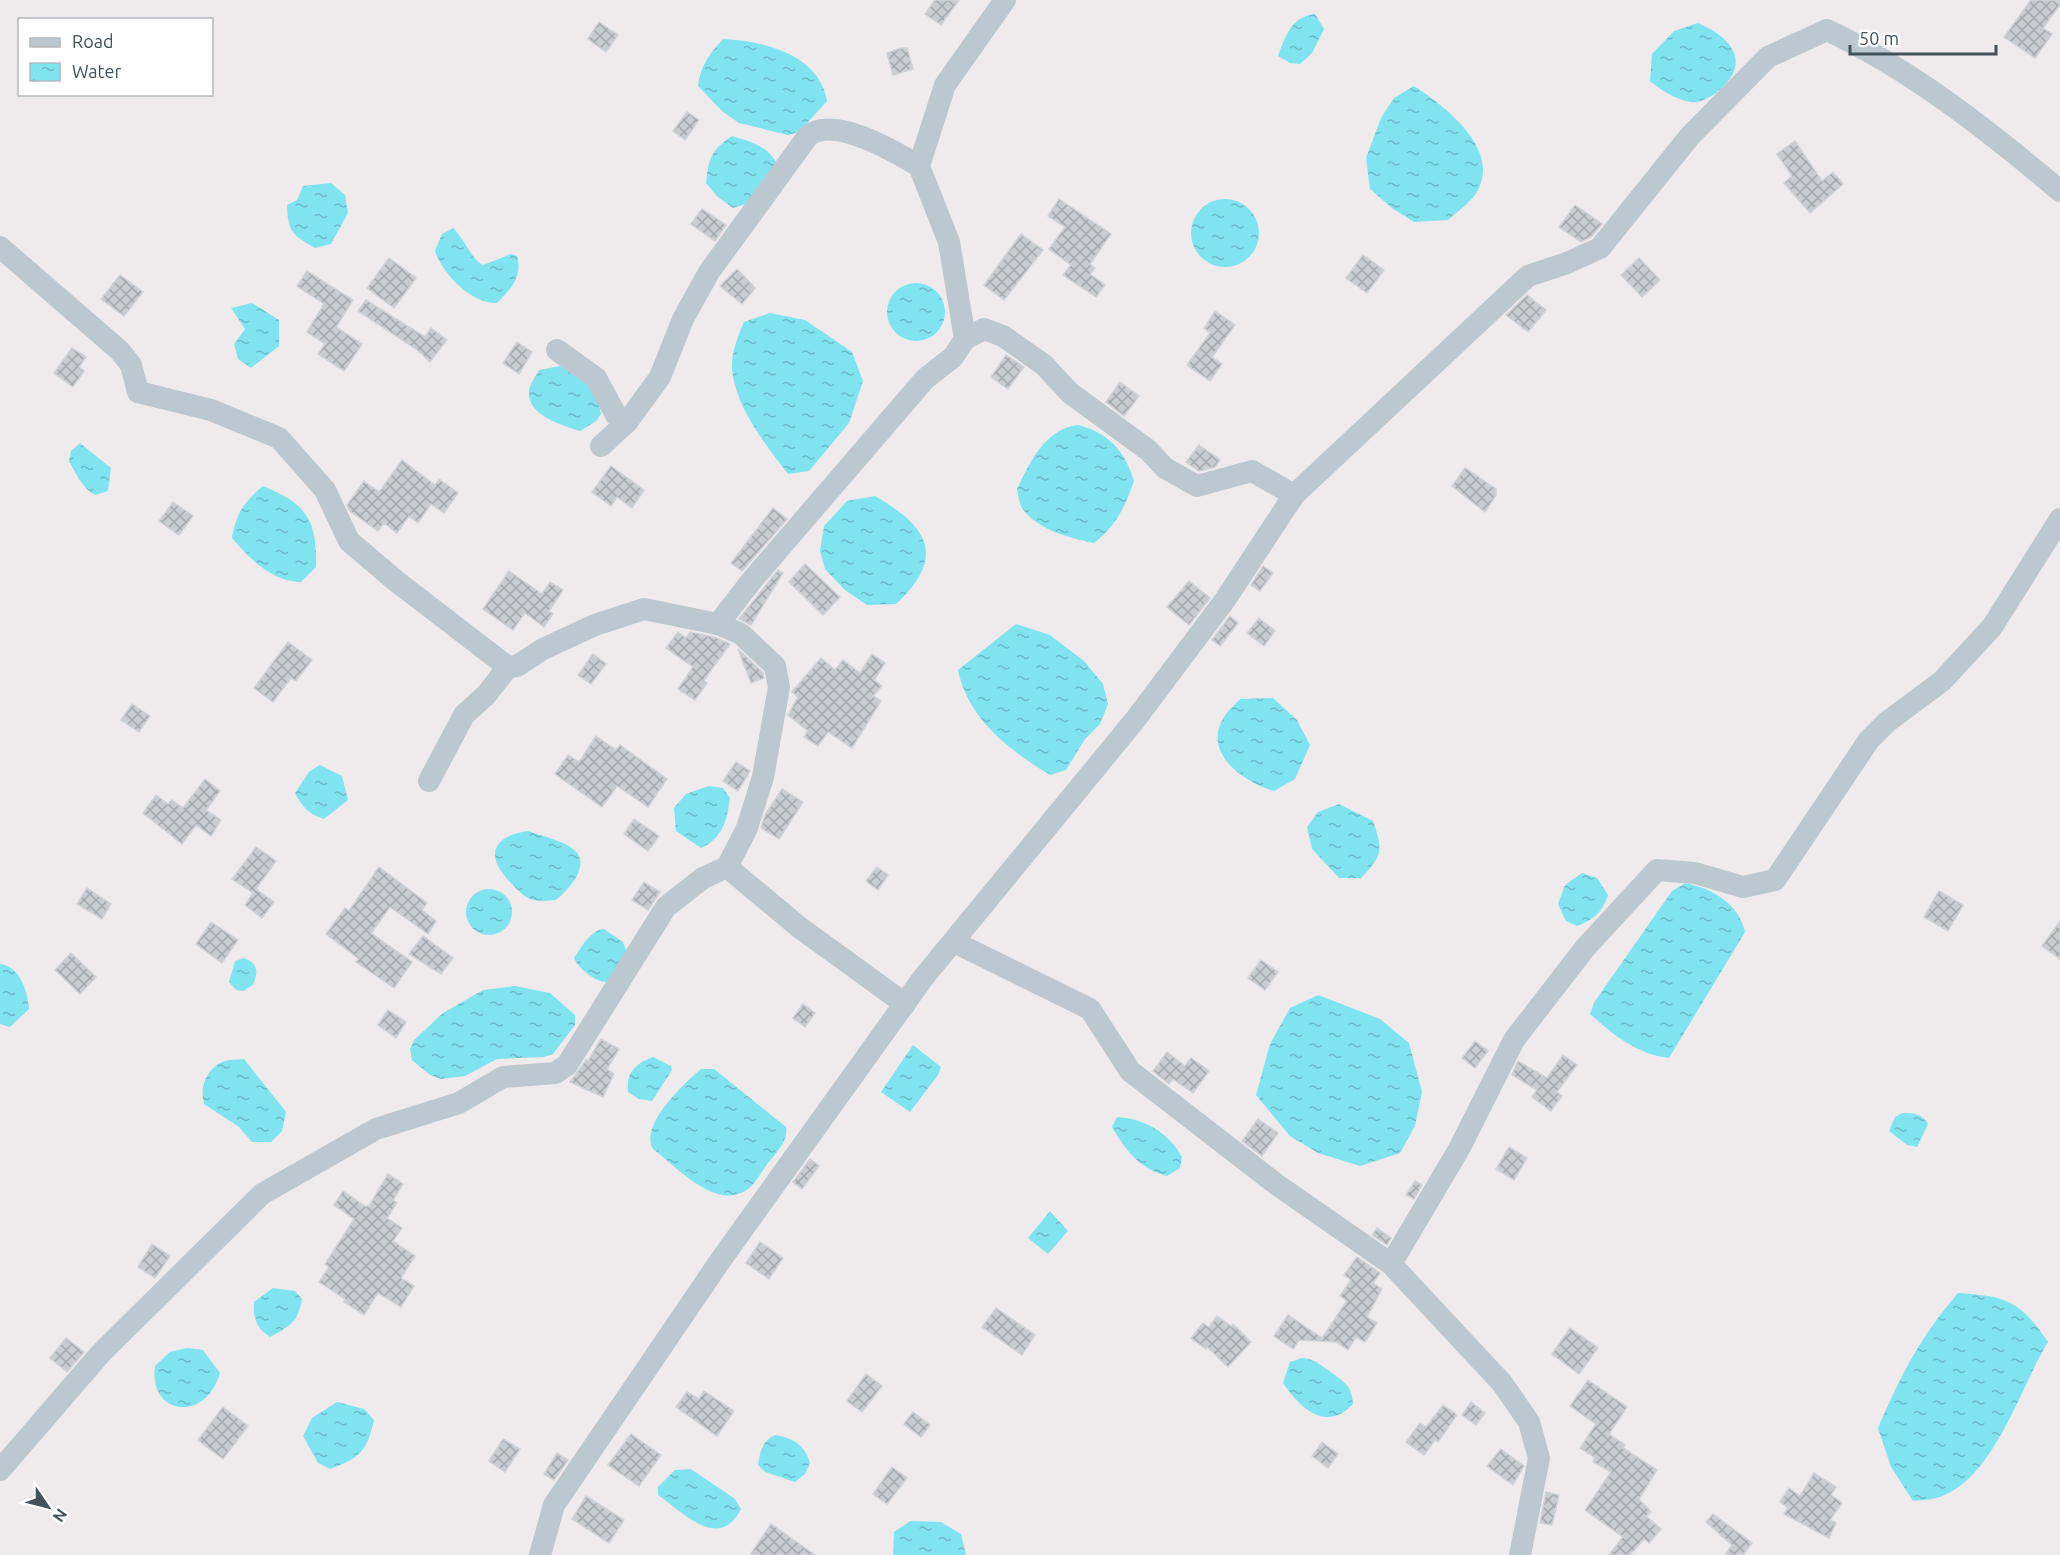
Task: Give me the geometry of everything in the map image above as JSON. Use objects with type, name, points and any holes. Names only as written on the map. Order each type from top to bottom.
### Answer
[{"type":"street","points":[[919,166],[945,85],[1005,0]]},
{"type":"street","points":[[540,1555],[554,1504],[720,1261],[905,1004],[1135,720],[1225,600],[1294,495],[1528,276],[1567,263],[1600,248],[1690,136],[1768,57],[1827,30],[1871,50],[1919,83],[2060,191]]},
{"type":"street","points":[[601,446],[627,422],[660,377],[683,319],[708,272],[808,136],[815,130],[826,127],[880,143],[919,166],[949,242],[965,339]]},
{"type":"street","points":[[0,247],[120,351],[131,365],[138,392],[211,410],[279,438],[325,490],[349,541],[396,581],[508,667],[517,666],[543,649],[595,625],[644,609],[718,624],[741,634],[775,666],[779,687],[764,777],[747,828],[727,867],[703,878],[666,907],[567,1065],[555,1073],[503,1077],[459,1103],[376,1129],[262,1194],[101,1353],[0,1470]]},
{"type":"street","points":[[718,624],[753,579],[925,379],[953,357],[965,339],[984,329],[1003,336],[1044,365],[1070,393],[1148,450],[1164,468],[1197,486],[1252,471],[1294,495]]},
{"type":"street","points":[[557,350],[596,378],[616,415],[627,422]]},
{"type":"street","points":[[1391,1264],[1459,1149],[1514,1040],[1585,948],[1657,870],[1695,873],[1743,887],[1775,880],[1869,740],[1887,722],[1942,681],[1992,627],[2060,519]]},
{"type":"street","points":[[429,781],[464,715],[486,695],[508,667]]},
{"type":"street","points":[[727,867],[799,927],[905,1004]]},
{"type":"street","points":[[954,942],[1090,1009],[1130,1071],[1276,1184],[1391,1264],[1502,1383],[1529,1422],[1539,1458],[1520,1555]]},
{"type":"water","points":[[1315,14],[1324,29],[1312,53],[1300,64],[1290,63],[1278,56],[1290,28],[1300,19]]},
{"type":"water","points":[[1698,23],[1721,36],[1729,44],[1736,62],[1734,72],[1716,93],[1704,100],[1694,102],[1674,97],[1650,81],[1652,54],[1674,31]]},
{"type":"water","points":[[723,39],[772,47],[801,61],[822,85],[827,101],[799,132],[788,135],[739,123],[722,111],[698,86],[706,60]]},
{"type":"water","points":[[1414,86],[1455,118],[1477,147],[1482,163],[1482,179],[1475,195],[1448,220],[1414,222],[1392,208],[1370,189],[1366,158],[1381,118],[1394,98]]},
{"type":"water","points":[[732,136],[764,149],[777,164],[755,201],[733,208],[718,197],[706,183],[712,155]]},
{"type":"water","points":[[331,183],[345,195],[348,213],[331,244],[315,248],[293,232],[290,227],[287,205],[297,200],[303,186]]},
{"type":"water","points":[[1232,199],[1244,205],[1253,214],[1259,226],[1257,246],[1249,257],[1232,267],[1218,267],[1201,257],[1193,246],[1191,226],[1201,209],[1212,201]]},
{"type":"water","points":[[453,228],[478,262],[483,265],[511,254],[517,256],[518,270],[515,282],[497,303],[477,299],[459,286],[444,269],[435,251],[442,234]]},
{"type":"water","points":[[910,283],[922,283],[937,291],[945,306],[945,318],[937,333],[922,341],[910,341],[895,333],[887,318],[887,306],[895,291]]},
{"type":"water","points":[[252,303],[279,320],[279,346],[251,368],[238,359],[234,344],[245,329],[231,308]]},
{"type":"water","points":[[770,313],[805,320],[852,352],[863,381],[849,423],[809,471],[788,474],[748,416],[736,390],[732,370],[733,356],[744,322]]},
{"type":"water","points":[[560,366],[595,387],[601,414],[596,421],[580,431],[547,418],[534,407],[530,400],[530,386],[539,370]]},
{"type":"water","points":[[1078,425],[1099,433],[1114,445],[1126,461],[1134,481],[1119,515],[1102,537],[1094,543],[1065,536],[1036,522],[1022,508],[1017,489],[1040,448],[1056,433]]},
{"type":"water","points":[[80,443],[111,468],[108,491],[95,495],[83,485],[77,475],[69,461],[71,451]]},
{"type":"water","points":[[263,486],[299,507],[311,525],[316,551],[316,567],[301,582],[290,581],[271,574],[246,554],[232,538],[242,509]]},
{"type":"water","points":[[875,496],[908,519],[918,531],[924,544],[926,557],[922,571],[912,587],[896,604],[867,605],[845,590],[825,569],[820,551],[824,526],[847,501]]},
{"type":"water","points":[[1016,624],[1050,635],[1084,661],[1103,684],[1108,704],[1100,724],[1085,739],[1066,770],[1050,775],[1020,755],[992,732],[971,704],[958,670]]},
{"type":"water","points":[[1273,698],[1297,720],[1310,745],[1295,779],[1274,791],[1239,774],[1222,754],[1218,743],[1218,730],[1224,717],[1240,699]]},
{"type":"water","points":[[320,765],[342,776],[348,800],[324,819],[307,810],[295,793],[309,772]]},
{"type":"water","points":[[709,786],[723,788],[730,798],[723,828],[714,839],[701,848],[676,831],[674,808],[686,794]]},
{"type":"water","points":[[1339,804],[1373,821],[1376,831],[1379,852],[1374,863],[1361,878],[1339,878],[1312,849],[1307,827],[1318,812]]},
{"type":"water","points":[[528,831],[563,843],[579,855],[580,869],[567,890],[556,900],[538,901],[526,897],[511,883],[497,864],[496,849],[500,843],[506,837]]},
{"type":"water","points":[[1582,873],[1597,878],[1608,895],[1597,914],[1589,921],[1577,926],[1566,921],[1558,904],[1565,885]]},
{"type":"water","points":[[1685,883],[1705,889],[1723,899],[1737,913],[1745,932],[1669,1058],[1636,1048],[1590,1014],[1595,1001],[1672,891]]},
{"type":"water","points":[[489,889],[505,896],[512,912],[505,928],[489,935],[473,928],[466,912],[473,896]]},
{"type":"water","points":[[604,929],[623,942],[627,953],[607,982],[597,980],[588,974],[574,958],[590,936]]},
{"type":"water","points":[[244,958],[255,966],[256,976],[253,985],[243,991],[236,990],[229,982],[235,961]]},
{"type":"water","points":[[0,964],[7,966],[18,975],[28,1002],[29,1009],[10,1027],[0,1024]]},
{"type":"water","points":[[515,986],[550,993],[575,1015],[575,1025],[553,1054],[544,1057],[497,1059],[465,1076],[441,1079],[430,1075],[412,1060],[410,1049],[414,1040],[443,1013],[483,990]]},
{"type":"water","points":[[1318,995],[1380,1019],[1409,1043],[1422,1092],[1415,1126],[1400,1153],[1360,1166],[1318,1153],[1290,1136],[1256,1095],[1270,1044],[1290,1008]]},
{"type":"water","points":[[913,1045],[941,1067],[938,1075],[910,1112],[881,1092]]},
{"type":"water","points":[[653,1057],[671,1066],[672,1070],[652,1101],[639,1099],[628,1092],[630,1074],[641,1063]]},
{"type":"water","points":[[244,1059],[286,1112],[282,1131],[271,1142],[252,1142],[239,1127],[204,1104],[204,1085],[213,1068],[227,1060]]},
{"type":"water","points":[[701,1069],[714,1069],[786,1127],[786,1137],[778,1151],[748,1189],[736,1195],[724,1195],[698,1185],[653,1149],[650,1140],[652,1129],[665,1106]]},
{"type":"water","points":[[1902,1113],[1920,1116],[1928,1124],[1917,1147],[1907,1145],[1889,1131],[1895,1117]]},
{"type":"water","points":[[1117,1117],[1146,1124],[1163,1134],[1182,1157],[1180,1168],[1167,1176],[1141,1164],[1128,1151],[1112,1127]]},
{"type":"water","points":[[1050,1211],[1068,1231],[1048,1254],[1028,1238]]},
{"type":"water","points":[[273,1288],[295,1291],[302,1299],[298,1313],[292,1322],[270,1337],[261,1330],[256,1322],[254,1302]]},
{"type":"water","points":[[1958,1293],[1989,1296],[2011,1303],[2029,1317],[2048,1342],[2003,1431],[1974,1474],[1956,1489],[1936,1498],[1913,1501],[1891,1467],[1878,1428],[1912,1357],[1932,1326]]},
{"type":"water","points":[[187,1348],[203,1350],[220,1373],[213,1389],[203,1400],[191,1406],[179,1407],[169,1403],[160,1395],[155,1382],[155,1366],[170,1352]]},
{"type":"water","points":[[1302,1358],[1316,1362],[1342,1380],[1351,1392],[1353,1404],[1343,1412],[1323,1417],[1314,1414],[1297,1401],[1283,1383],[1290,1362]]},
{"type":"water","points":[[337,1402],[364,1409],[374,1420],[361,1452],[349,1461],[330,1469],[318,1463],[303,1436],[312,1418]]},
{"type":"water","points":[[775,1435],[797,1443],[808,1456],[810,1463],[805,1474],[795,1482],[765,1472],[758,1465],[764,1444]]},
{"type":"water","points":[[691,1469],[735,1499],[741,1509],[732,1521],[722,1527],[712,1528],[701,1525],[658,1495],[658,1487],[675,1470]]},
{"type":"water","points":[[910,1521],[941,1522],[961,1534],[966,1555],[893,1555],[894,1532]]},
{"type":"building","points":[[935,0],[959,0],[941,25],[925,14]]},
{"type":"building","points":[[2031,0],[2060,0],[2060,5],[2043,28],[2052,34],[2035,58],[2004,37]]},
{"type":"building","points":[[599,22],[618,35],[606,52],[588,39]]},
{"type":"building","points":[[907,48],[913,69],[893,75],[887,53]]},
{"type":"building","points":[[687,112],[699,120],[685,140],[673,131]]},
{"type":"building","points":[[1795,141],[1822,181],[1833,172],[1843,184],[1810,213],[1784,183],[1792,176],[1777,154]]},
{"type":"building","points":[[1059,199],[1111,234],[1090,264],[1095,268],[1090,274],[1105,285],[1096,297],[1063,275],[1071,265],[1049,249],[1065,227],[1048,216]]},
{"type":"building","points":[[1575,205],[1602,224],[1591,237],[1581,242],[1559,227]]},
{"type":"building","points":[[702,209],[726,225],[715,241],[691,224]]},
{"type":"building","points":[[1021,234],[1043,250],[1004,300],[984,285]]},
{"type":"building","points":[[1363,255],[1384,270],[1367,293],[1346,278]]},
{"type":"building","points":[[389,258],[416,278],[394,308],[367,288]]},
{"type":"building","points":[[1639,258],[1660,280],[1642,297],[1621,275]]},
{"type":"building","points":[[737,269],[755,288],[742,304],[720,286]]},
{"type":"building","points":[[307,271],[353,300],[336,327],[362,344],[344,371],[318,354],[325,344],[307,332],[324,304],[297,286]]},
{"type":"building","points":[[120,275],[143,292],[124,316],[101,299]]},
{"type":"building","points":[[1527,295],[1546,310],[1528,332],[1506,315]]},
{"type":"building","points":[[366,300],[425,337],[431,328],[447,340],[430,362],[416,349],[358,311]]},
{"type":"building","points":[[1215,311],[1235,325],[1212,357],[1222,364],[1210,381],[1187,365],[1210,333],[1204,328]]},
{"type":"building","points":[[517,342],[532,352],[519,374],[503,363]]},
{"type":"building","points":[[72,348],[86,357],[79,367],[84,371],[73,387],[54,373]]},
{"type":"building","points":[[1006,355],[1024,367],[1008,389],[991,377]]},
{"type":"building","points":[[1120,382],[1139,396],[1124,416],[1106,402]]},
{"type":"building","points":[[1199,445],[1220,460],[1215,467],[1199,471],[1186,462]]},
{"type":"building","points":[[402,460],[435,485],[439,479],[458,493],[444,513],[431,504],[418,523],[409,516],[397,533],[384,523],[378,531],[350,511],[347,505],[364,481],[379,492]]},
{"type":"building","points":[[611,466],[644,490],[632,508],[617,497],[611,506],[592,492]]},
{"type":"building","points":[[1465,468],[1496,489],[1496,495],[1485,512],[1452,486]]},
{"type":"building","points":[[173,502],[193,516],[179,535],[159,521]]},
{"type":"building","points":[[773,508],[787,519],[742,571],[731,563]]},
{"type":"building","points":[[805,564],[840,597],[823,615],[789,582]]},
{"type":"building","points":[[1263,566],[1273,573],[1260,591],[1251,585]]},
{"type":"building","points":[[778,570],[783,573],[751,625],[739,619]]},
{"type":"building","points":[[509,571],[542,594],[550,582],[563,590],[549,611],[553,614],[544,627],[525,613],[513,630],[483,609]]},
{"type":"building","points":[[1189,581],[1210,598],[1189,625],[1167,607]]},
{"type":"building","points":[[1230,616],[1238,623],[1220,646],[1212,640]]},
{"type":"building","points":[[1259,618],[1275,631],[1264,646],[1247,633]]},
{"type":"building","points":[[678,632],[686,638],[690,632],[714,637],[730,644],[704,680],[707,683],[695,700],[678,689],[693,667],[666,648]]},
{"type":"building","points":[[288,642],[312,660],[296,681],[291,678],[273,702],[254,688]]},
{"type":"building","points":[[738,649],[763,673],[764,678],[751,683]]},
{"type":"building","points":[[593,654],[606,664],[591,684],[578,675]]},
{"type":"building","points":[[872,654],[885,663],[874,680],[882,686],[873,696],[881,701],[852,748],[828,732],[818,746],[804,737],[808,731],[788,715],[798,697],[792,692],[821,658],[835,670],[843,660],[860,673]]},
{"type":"building","points":[[132,704],[150,716],[139,732],[121,720]]},
{"type":"building","points":[[596,736],[616,750],[620,745],[667,779],[648,807],[617,786],[602,807],[555,774],[568,755],[579,762]]},
{"type":"building","points":[[736,762],[750,771],[738,791],[723,781]]},
{"type":"building","points":[[205,779],[220,791],[206,810],[221,820],[211,836],[196,825],[182,844],[143,813],[156,795],[168,804],[172,800],[183,808]]},
{"type":"building","points":[[782,789],[803,802],[779,839],[761,828],[765,815]]},
{"type":"building","points":[[634,819],[659,836],[648,851],[624,834]]},
{"type":"building","points":[[256,847],[276,861],[256,889],[274,902],[262,918],[245,905],[253,893],[232,879]]},
{"type":"building","points":[[379,867],[427,903],[422,910],[436,921],[428,934],[390,907],[371,933],[412,962],[394,988],[356,962],[359,959],[326,934],[345,908],[349,911]]},
{"type":"building","points":[[877,867],[888,875],[878,890],[866,881]]},
{"type":"building","points":[[644,882],[660,892],[648,910],[632,900]]},
{"type":"building","points":[[87,888],[111,904],[102,919],[77,904]]},
{"type":"building","points":[[1939,891],[1963,905],[1948,931],[1924,917]]},
{"type":"building","points":[[2060,921],[2060,959],[2042,946]]},
{"type":"building","points":[[211,922],[238,940],[222,963],[196,944]]},
{"type":"building","points":[[423,936],[453,958],[441,974],[409,954]]},
{"type":"building","points":[[71,953],[96,977],[80,994],[55,970]]},
{"type":"building","points":[[1261,960],[1278,972],[1265,990],[1248,978]]},
{"type":"building","points":[[803,1004],[815,1013],[805,1027],[793,1018]]},
{"type":"building","points":[[388,1010],[406,1022],[396,1038],[378,1025]]},
{"type":"building","points":[[601,1039],[619,1049],[607,1069],[614,1074],[603,1097],[570,1082],[586,1060],[588,1061]]},
{"type":"building","points":[[1475,1041],[1488,1051],[1475,1068],[1462,1058]]},
{"type":"building","points":[[1167,1052],[1185,1066],[1191,1058],[1209,1071],[1193,1093],[1173,1079],[1169,1084],[1153,1071]]},
{"type":"building","points":[[1563,1055],[1577,1065],[1557,1092],[1562,1096],[1551,1111],[1532,1097],[1537,1090],[1512,1075],[1518,1061],[1547,1078]]},
{"type":"building","points":[[1258,1119],[1278,1133],[1262,1156],[1242,1141]]},
{"type":"building","points":[[1509,1147],[1527,1158],[1514,1180],[1496,1169]]},
{"type":"building","points":[[810,1159],[819,1166],[802,1189],[793,1182]]},
{"type":"building","points":[[388,1174],[403,1184],[393,1200],[397,1203],[387,1218],[402,1228],[393,1241],[415,1256],[401,1278],[414,1286],[401,1307],[378,1293],[364,1315],[319,1282],[329,1267],[325,1264],[354,1219],[334,1205],[343,1191],[365,1206],[369,1206]]},
{"type":"building","points":[[1415,1181],[1422,1185],[1414,1199],[1406,1195]]},
{"type":"building","points":[[1377,1228],[1391,1238],[1387,1245],[1372,1235]]},
{"type":"building","points":[[760,1242],[783,1258],[769,1279],[746,1263]]},
{"type":"building","points":[[152,1244],[170,1256],[155,1278],[138,1267]]},
{"type":"building","points":[[1357,1257],[1380,1273],[1373,1283],[1382,1289],[1367,1317],[1377,1323],[1365,1342],[1356,1337],[1348,1350],[1336,1342],[1299,1340],[1293,1349],[1274,1336],[1288,1315],[1322,1338],[1347,1301],[1340,1296],[1351,1280],[1344,1275]]},
{"type":"building","points":[[996,1308],[1035,1335],[1022,1355],[982,1327]]},
{"type":"building","points":[[1217,1316],[1231,1326],[1233,1324],[1251,1342],[1228,1367],[1207,1347],[1206,1349],[1191,1338],[1203,1323],[1209,1327]]},
{"type":"building","points":[[1570,1328],[1598,1348],[1579,1374],[1552,1354]]},
{"type":"building","points":[[66,1338],[84,1352],[67,1372],[50,1358]]},
{"type":"building","points":[[866,1374],[882,1386],[862,1412],[847,1401]]},
{"type":"building","points":[[1588,1380],[1627,1407],[1609,1434],[1625,1445],[1623,1448],[1657,1470],[1639,1499],[1651,1512],[1646,1516],[1661,1529],[1649,1543],[1644,1539],[1630,1555],[1609,1555],[1623,1537],[1585,1510],[1611,1472],[1593,1462],[1595,1458],[1580,1448],[1596,1424],[1570,1406]]},
{"type":"building","points":[[704,1391],[734,1411],[717,1436],[676,1407],[687,1392],[699,1399]]},
{"type":"building","points":[[1471,1402],[1485,1413],[1476,1425],[1462,1415]]},
{"type":"building","points":[[1443,1405],[1457,1415],[1438,1442],[1435,1440],[1424,1455],[1406,1442],[1420,1423],[1426,1427]]},
{"type":"building","points":[[223,1407],[248,1426],[223,1459],[198,1440]]},
{"type":"building","points":[[913,1412],[930,1425],[921,1437],[904,1424]]},
{"type":"building","points":[[631,1434],[661,1455],[639,1486],[608,1465]]},
{"type":"building","points":[[503,1439],[520,1449],[505,1472],[489,1461]]},
{"type":"building","points":[[1322,1442],[1338,1454],[1328,1468],[1312,1456]]},
{"type":"building","points":[[1501,1449],[1524,1466],[1513,1485],[1487,1466]]},
{"type":"building","points":[[557,1453],[568,1460],[554,1480],[544,1474]]},
{"type":"building","points":[[892,1467],[907,1478],[887,1504],[873,1494]]},
{"type":"building","points":[[1814,1473],[1836,1487],[1831,1495],[1842,1503],[1830,1520],[1836,1523],[1829,1538],[1784,1514],[1788,1508],[1780,1502],[1789,1488],[1800,1496]]},
{"type":"building","points":[[1546,1492],[1559,1495],[1552,1525],[1540,1523]]},
{"type":"building","points":[[586,1496],[624,1520],[609,1543],[572,1519]]},
{"type":"building","points":[[1713,1514],[1752,1543],[1743,1555],[1725,1555],[1732,1545],[1706,1522]]},
{"type":"building","points":[[771,1524],[815,1555],[750,1555]]}]
